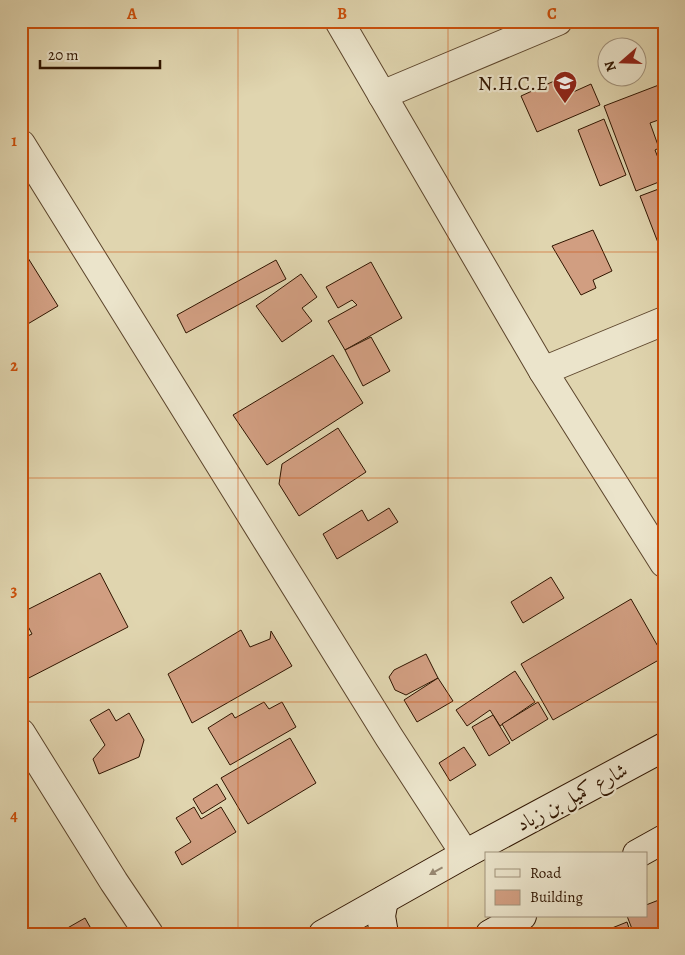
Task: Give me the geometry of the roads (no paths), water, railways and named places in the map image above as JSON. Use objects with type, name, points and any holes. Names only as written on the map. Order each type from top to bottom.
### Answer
[{"type":"street","points":[[338,21],[542,371],[664,563]]},
{"type":"street","points":[[382,95],[558,21]]},
{"type":"street","points":[[21,144],[384,728],[466,854]]},
{"type":"street","points":[[542,371],[664,321]]},
{"type":"street","points":[[21,733],[114,882],[149,934]]},
{"type":"street","name":"شارع كميل بن زياد","points":[[323,934],[664,747]]},
{"type":"street","points":[[641,852],[664,839]]},
{"type":"street","points":[[384,900],[381,916],[384,934]]},
{"type":"street","points":[[490,934],[518,918]]},
{"type":"place","name":"N.H.C.E","points":[[565,104]]}]
